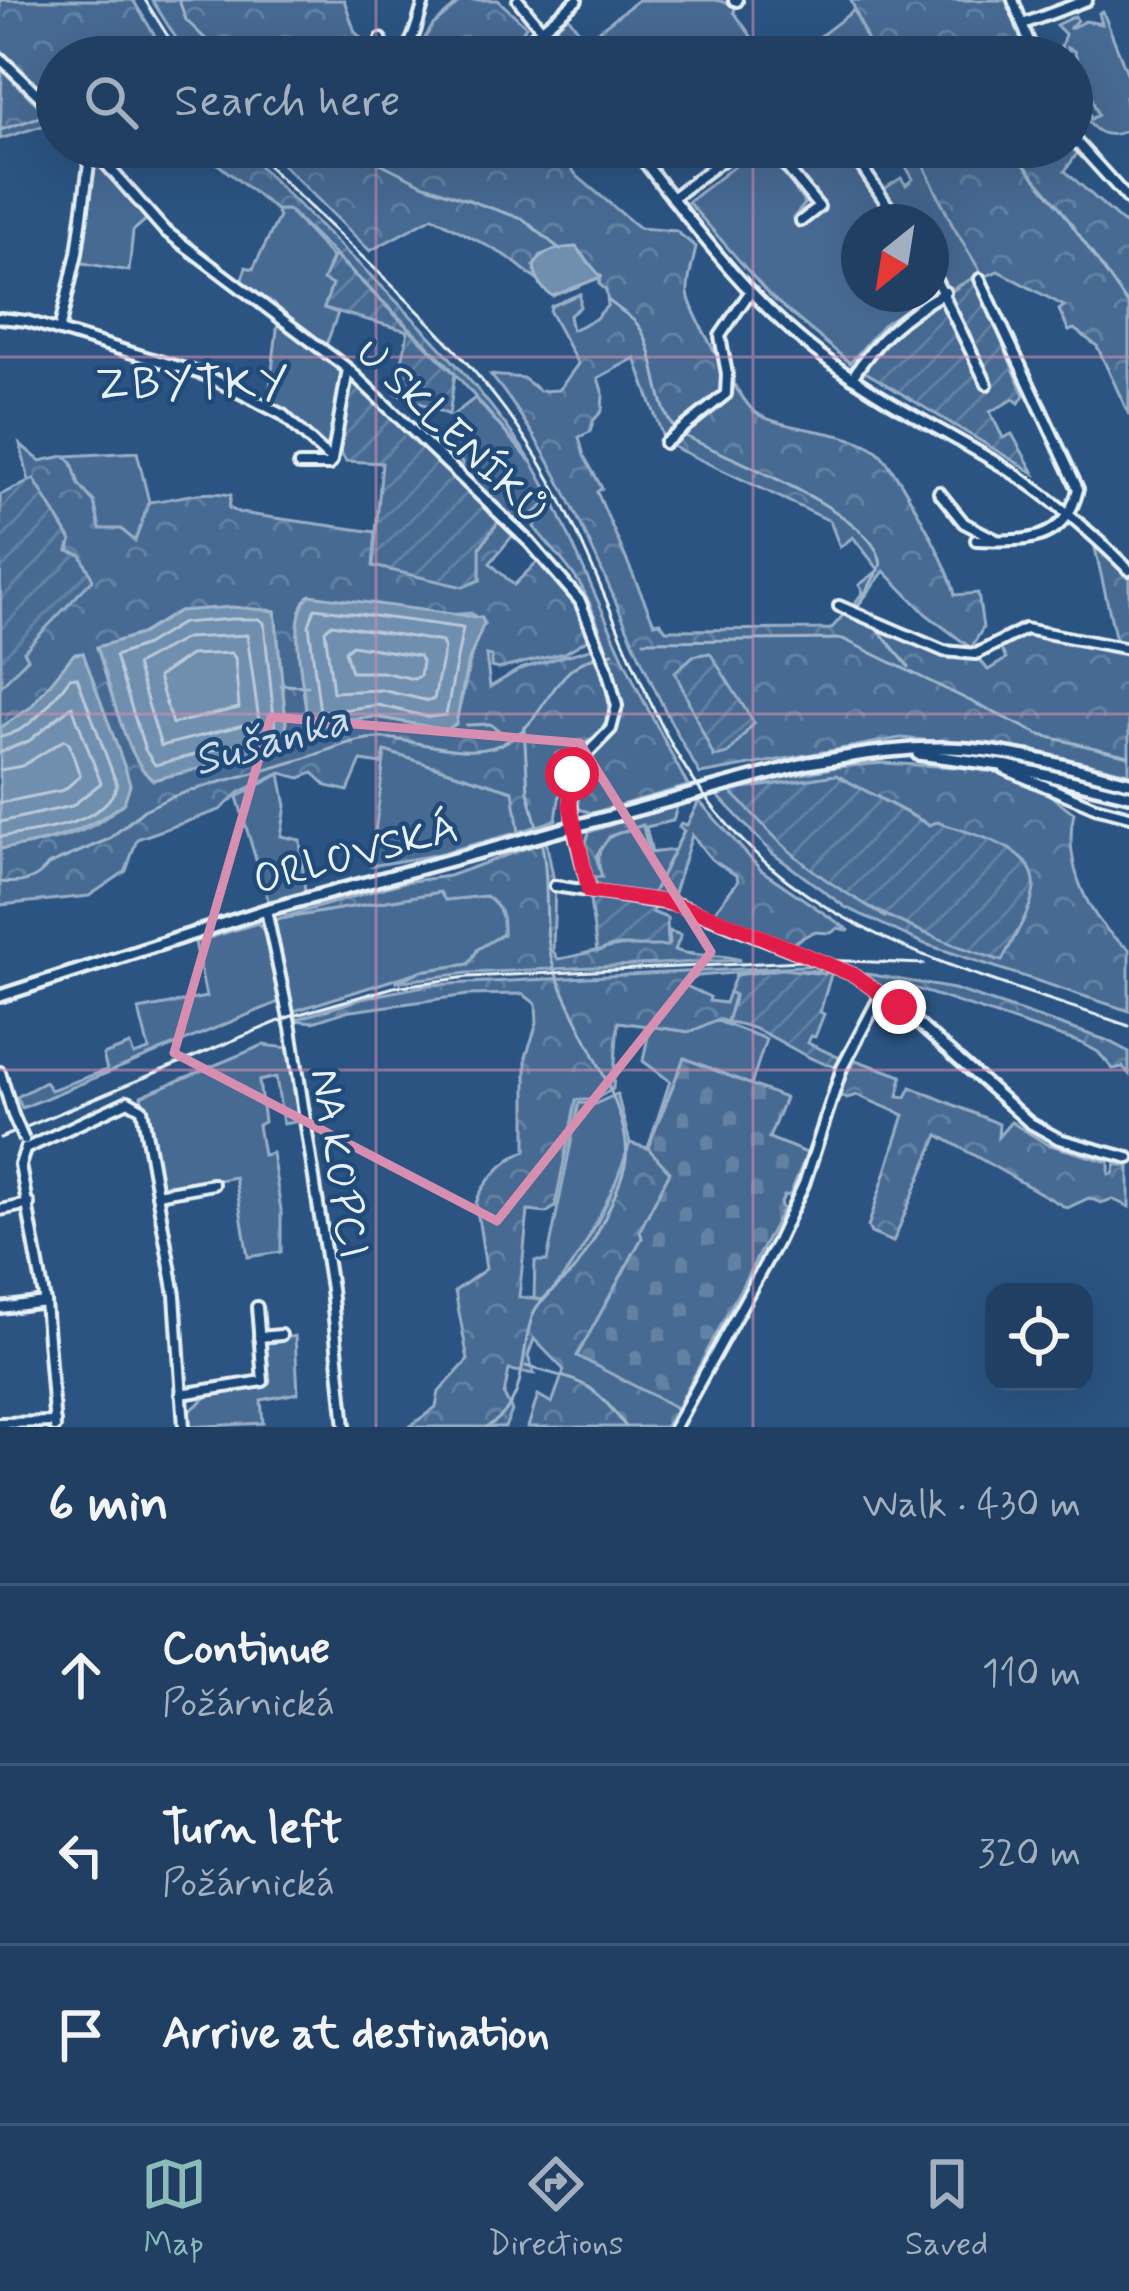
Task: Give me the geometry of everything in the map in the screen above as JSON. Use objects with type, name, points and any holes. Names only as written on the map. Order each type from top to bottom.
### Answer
[{"type":"main road","points":[[888,752],[986,750],[1129,782]]},
{"type":"main road","name":"ORLOVSKÁ","points":[[0,995],[266,910],[731,782],[808,763],[888,752]]},
{"type":"main road","points":[[888,752],[981,760],[1129,795]]},
{"type":"street","points":[[414,36],[425,0]]},
{"type":"street","points":[[518,0],[548,36]]},
{"type":"street","points":[[534,36],[578,0]]},
{"type":"street","points":[[1013,0],[1027,36]]},
{"type":"street","points":[[1023,24],[1087,0]]},
{"type":"street","points":[[0,58],[36,92]]},
{"type":"street","points":[[1093,160],[1129,200]]},
{"type":"street","name":"U SKLENÍKŮ","points":[[59,331],[77,254],[88,168]]},
{"type":"street","name":"U SKLENÍKŮ","points":[[109,168],[164,230],[348,369],[538,553],[580,601],[616,691],[616,713],[608,732],[570,778],[573,826],[589,891]]},
{"type":"street","points":[[649,168],[750,292],[800,339],[852,378],[1004,468],[1070,514],[1129,569]]},
{"type":"street","points":[[672,198],[712,168]]},
{"type":"street","points":[[789,168],[819,207],[801,221]]},
{"type":"street","points":[[862,168],[887,204]]},
{"type":"street","points":[[976,541],[1043,536],[1070,514],[1078,489],[980,279]]},
{"type":"street","points":[[667,441],[726,394],[721,336],[750,292]]},
{"type":"street","points":[[949,301],[987,384]]},
{"type":"street","points":[[852,378],[886,332],[910,312]]},
{"type":"street","points":[[0,318],[205,375],[283,415],[332,461]]},
{"type":"street","points":[[298,465],[329,465],[332,461],[348,369]]},
{"type":"street","points":[[939,492],[964,523],[998,541]]},
{"type":"street","points":[[839,606],[944,651],[976,654],[1025,629],[1129,649]]},
{"type":"street","points":[[981,760],[1087,804],[1129,816]]},
{"type":"street","points":[[555,886],[694,910],[854,975],[880,996]]},
{"type":"street","name":"NA KOPCI","points":[[266,910],[291,1028],[331,1289],[345,1427]]},
{"type":"street","points":[[675,1427],[744,1308],[796,1203],[844,1064],[880,996]]},
{"type":"street","points":[[880,996],[886,996],[1036,1128],[1129,1158]]},
{"type":"street","points":[[0,1072],[24,1145],[20,1165],[45,1302],[55,1425],[0,1423]]},
{"type":"street","points":[[24,1145],[128,1101],[142,1109],[175,1295],[184,1427]]},
{"type":"street","points":[[157,1194],[213,1184]]},
{"type":"street","points":[[0,1210],[28,1204]]},
{"type":"street","points":[[0,1307],[45,1302]]},
{"type":"street","points":[[182,1394],[262,1381],[257,1306]]},
{"type":"street","points":[[259,1336],[281,1335]]},
{"type":"highlighted area","points":[[271,717],[580,743],[711,952],[497,1221],[174,1053]]},
{"type":"green space","points":[[0,0],[133,0],[155,36],[36,36],[36,88],[0,53]]},
{"type":"green space","points":[[152,0],[344,0],[359,36],[175,36]]},
{"type":"green space","points":[[462,0],[498,0],[526,26],[520,36],[426,36]]},
{"type":"green space","points":[[638,0],[716,0],[736,5],[734,12],[751,36],[592,36]]},
{"type":"green space","points":[[851,0],[1010,0],[1023,36],[866,36]]},
{"type":"green space","points":[[854,10],[865,36],[820,36]]},
{"type":"green space","points":[[1103,12],[1129,78],[1125,97],[1129,129],[1115,134],[1093,127],[1098,115],[1093,102],[1093,36],[1064,36],[1056,25],[1075,16],[1069,29],[1085,21],[1102,24],[1099,13]]},
{"type":"green space","points":[[568,16],[579,31],[563,36],[556,27]]},
{"type":"green space","points":[[2,70],[36,103],[36,128],[0,139]]},
{"type":"green space","points":[[95,168],[105,168],[148,218],[133,231],[129,271],[77,262]]},
{"type":"green space","points":[[223,168],[262,168],[432,338],[533,464],[446,363],[289,210],[276,210]]},
{"type":"green space","points":[[286,168],[570,168],[639,228],[676,231],[696,247],[688,292],[696,317],[748,405],[767,419],[850,438],[877,451],[922,519],[955,595],[978,593],[983,628],[971,648],[926,614],[884,571],[858,606],[855,603],[863,592],[859,585],[879,570],[853,537],[840,547],[830,521],[665,443],[635,358],[598,378],[602,411],[590,432],[579,437],[602,488],[597,492],[654,623],[660,622],[666,630],[831,629],[845,613],[941,651],[976,655],[988,670],[1006,659],[998,644],[1022,634],[1129,653],[1129,773],[1031,750],[901,738],[700,774],[553,470],[491,375],[523,378],[540,391],[559,390],[578,364],[551,306],[580,294],[580,307],[569,316],[572,330],[595,319],[608,305],[606,290],[599,284],[601,276],[559,248],[541,255],[534,266],[537,280],[508,257],[433,217],[370,251]]},
{"type":"green space","points":[[732,168],[781,168],[805,204],[793,218],[803,227],[822,212],[788,168],[870,168],[884,189],[901,178],[906,185],[913,179],[907,168],[925,168],[942,204],[841,204],[841,312],[903,312],[883,325],[850,363],[770,296],[688,202]]},
{"type":"green space","points":[[925,168],[1067,168],[1129,228],[1129,415],[1097,346],[1074,329],[1069,331],[1059,310],[1064,306],[998,271],[976,281],[982,274],[949,218],[949,204],[942,204]]},
{"type":"green space","points":[[276,210],[288,210],[332,257],[324,280],[333,285],[324,308],[338,313],[326,345],[241,282],[246,267],[253,269],[279,217]]},
{"type":"green space","points":[[949,218],[953,226],[983,274],[949,290]]},
{"type":"green space","points":[[334,255],[455,374],[449,415],[396,393],[408,331],[324,308],[332,285],[323,280]]},
{"type":"green space","points":[[972,278],[977,282],[1024,395],[1019,403],[1014,399],[990,412],[1003,438],[1012,434],[1034,473],[862,370],[903,323],[920,312],[949,312],[949,293]]},
{"type":"green space","points":[[278,321],[343,370],[331,449],[268,404]]},
{"type":"green space","points":[[348,377],[499,521],[480,547],[480,580],[463,587],[373,566],[382,463],[346,461],[338,449]]},
{"type":"green space","points":[[475,398],[533,464],[552,499],[520,525],[463,474],[462,463],[453,455],[453,415]]},
{"type":"green space","points":[[20,444],[40,461],[65,456],[79,485],[94,502],[100,529],[121,529],[135,541],[149,502],[221,493],[231,495],[229,508],[240,513],[376,532],[374,566],[480,580],[480,547],[499,521],[514,534],[490,563],[514,585],[539,560],[576,605],[590,638],[565,653],[498,669],[491,667],[491,656],[486,655],[490,687],[520,669],[593,648],[606,685],[603,727],[578,747],[556,754],[554,769],[563,772],[556,820],[519,832],[513,791],[385,751],[382,764],[361,761],[348,791],[327,786],[313,773],[300,778],[281,773],[240,792],[220,810],[137,839],[126,871],[89,896],[0,905],[0,849],[56,839],[93,826],[121,802],[130,785],[83,653],[30,708],[0,728],[0,684],[28,659],[24,651],[62,610],[71,540],[34,480],[29,481]],"holes":[[[310,596],[448,615],[471,613],[484,624],[460,706],[446,730],[373,717],[330,726],[306,709],[298,633],[303,605]],[[179,611],[275,611],[287,733],[258,751],[154,780],[127,739],[97,648],[141,634]]]},
{"type":"green space","points":[[137,452],[149,502],[136,541],[100,529],[94,502],[79,485],[65,456]]},
{"type":"green space","points":[[34,479],[71,541],[68,551],[81,555],[93,579],[24,651],[28,658],[1,686],[0,495]]},
{"type":"green space","points":[[556,507],[636,686],[688,786],[592,813],[579,809],[578,781],[617,724],[621,700],[586,596],[534,527],[545,511]]},
{"type":"green space","points":[[1093,539],[1129,574],[1129,646],[1117,645]]},
{"type":"green space","points":[[710,653],[754,723],[728,754],[714,757],[675,672],[693,656]]},
{"type":"green space","points":[[385,751],[514,791],[519,832],[435,855],[371,866]]},
{"type":"green space","points":[[883,763],[990,769],[1035,784],[1074,813],[1072,850],[1082,889],[1101,923],[1129,949],[1129,1011],[925,944],[845,907],[772,853],[717,795],[730,791],[804,858],[885,917],[930,825],[836,775],[739,790],[740,786],[837,767]]},
{"type":"green space","points":[[280,774],[286,806],[281,836],[300,840],[305,892],[269,903],[237,797]]},
{"type":"green space","points":[[836,775],[929,825],[937,822],[982,837],[1025,862],[1032,874],[1032,898],[1002,961],[913,928],[832,884],[775,838],[730,791]]},
{"type":"green space","points":[[699,801],[761,870],[850,931],[813,932],[791,944],[714,912],[737,876],[711,859],[692,835],[673,896],[653,893],[684,831],[681,823],[687,825]]},
{"type":"green space","points":[[678,803],[673,821],[646,827],[652,852],[643,825],[610,836],[596,856],[602,877],[592,877],[586,843],[589,832]]},
{"type":"green space","points":[[643,824],[649,853],[674,850],[653,893],[599,886],[592,877],[601,877],[599,854],[606,840]]},
{"type":"green space","points":[[546,841],[555,886],[553,951],[558,959],[616,947],[670,943],[669,931],[681,935],[675,950],[741,960],[468,973],[395,982],[421,971],[469,964],[478,949],[503,934],[498,908],[486,896],[445,900],[440,892],[274,920],[404,882],[449,876]]},
{"type":"green space","points":[[440,892],[446,900],[486,896],[500,912],[503,934],[478,949],[469,964],[421,971],[291,1012],[274,920]]},
{"type":"green space","points":[[589,893],[656,904],[652,912],[667,918],[668,946],[612,946],[597,952]]},
{"type":"green space","points":[[258,923],[264,931],[279,1002],[22,1108],[17,1097],[45,1082],[51,1090],[107,1070],[103,1055],[130,1045],[134,1055],[149,1050],[139,1010],[206,997],[195,942]]},
{"type":"green space","points":[[822,965],[819,971],[698,976],[684,985],[710,997],[709,1001],[725,1003],[729,992],[735,994],[727,1022],[718,1019],[690,1032],[618,1022],[613,1089],[593,1100],[576,1100],[555,1207],[546,1213],[528,1211],[519,1297],[544,1300],[595,1226],[630,1143],[648,1148],[670,1172],[640,1230],[642,1238],[578,1355],[677,1408],[665,1427],[528,1427],[538,1395],[552,1403],[564,1370],[534,1339],[528,1356],[534,1374],[509,1370],[504,1395],[512,1411],[505,1427],[409,1427],[436,1407],[439,1392],[468,1360],[455,1291],[486,1269],[476,1203],[479,1195],[503,1165],[526,1151],[526,1057],[537,1023],[536,1004],[523,994],[468,995],[344,1012],[313,1022],[294,1020],[367,997],[429,985]]},
{"type":"green space","points":[[782,969],[832,971],[820,1012],[824,1014],[808,1043],[842,1059],[837,1067],[756,1029],[727,1022],[735,995],[729,992],[736,975]]},
{"type":"green space","points":[[856,972],[954,989],[1106,1040],[1129,1052],[1129,1074],[1123,1067],[1113,1069],[1098,1052],[1081,1043],[902,984],[898,993],[922,1011],[919,1018]]},
{"type":"green space","points":[[715,1020],[766,1039],[751,1085],[684,1058],[648,1148],[670,1081],[643,1061],[650,1026],[690,1032]]},
{"type":"green space","points":[[263,1045],[289,1048],[300,1121],[283,1124],[276,1077],[259,1081],[264,1122],[258,1125],[263,1155],[272,1153],[281,1210],[281,1252],[248,1257],[235,1177],[160,1191],[141,1096]]},
{"type":"green space","points":[[684,1058],[785,1098],[769,1138],[807,1153],[790,1195],[780,1205],[783,1209],[677,1408],[577,1356],[642,1238],[640,1230],[670,1172],[648,1148]]},
{"type":"green space","points":[[855,1060],[902,1076],[898,1096],[906,1097],[911,1087],[999,1124],[998,1137],[1011,1122],[1047,1144],[1109,1162],[1109,1174],[1116,1164],[1129,1167],[1129,1207],[1112,1199],[1101,1203],[1089,1198],[1067,1208],[938,1135],[893,1242],[871,1233],[868,1227],[904,1115],[857,1095],[838,1095],[848,1066]]},
{"type":"green space","points":[[617,1094],[630,1143],[620,1174],[574,1268],[544,1300],[534,1299],[535,1261],[547,1261],[579,1103],[595,1104]]},
{"type":"green space","points":[[295,1336],[298,1393],[261,1400],[263,1423],[187,1427],[185,1415],[210,1394],[265,1385],[263,1342]]},
{"type":"water","points":[[576,247],[601,277],[553,296],[540,283],[534,266],[552,251]]},
{"type":"water","points":[[310,595],[482,618],[456,724],[446,730],[378,717],[315,728],[306,710],[298,649],[299,617]]},
{"type":"water","points":[[232,607],[275,611],[287,733],[243,757],[153,780],[126,738],[97,647],[141,634],[179,611]]},
{"type":"water","points":[[83,653],[130,785],[124,803],[65,835],[0,849],[0,728],[30,708],[74,654]]},
{"type":"waterway","points":[[179,0],[186,20],[202,36]]},
{"type":"waterway","points":[[0,130],[36,118]]},
{"type":"waterway","points":[[390,168],[523,219],[561,250]]},
{"type":"waterway","points":[[1027,168],[1129,306]]},
{"type":"waterway","points":[[608,300],[644,336],[673,426],[828,507],[873,545],[881,565],[858,606]]},
{"type":"waterway","points":[[873,624],[909,667]]},
{"type":"waterway","name":"Sušanka","points":[[644,641],[843,639],[1040,735],[1129,756]]},
{"type":"waterway","name":"Sušanka","points":[[0,882],[33,878],[48,865],[109,839],[144,810],[169,798],[352,742],[383,738],[448,749],[496,746],[525,728],[576,666],[613,653]]},
{"type":"waterway","points":[[281,685],[308,686]]},
{"type":"waterway","points":[[466,725],[490,724],[508,737]]},
{"type":"waterway","points":[[524,727],[528,791],[538,831]]},
{"type":"waterway","points":[[486,1427],[501,1417],[517,1390],[534,1312],[585,1255],[625,1165],[622,1121],[554,968],[541,841]]},
{"type":"waterway","points":[[526,1366],[584,1384],[626,1427]]},
{"type":"railway","points":[[145,0],[168,36]]},
{"type":"railway","points":[[270,168],[397,290],[501,404],[567,511],[658,718],[699,788],[746,844],[798,888],[856,924],[919,953],[1129,1026]]},
{"type":"railway","points":[[0,1138],[289,1017],[394,987],[468,977],[822,960],[924,964]]},
{"type":"district","name":"ZBYTKY","points":[[193,382]]},
{"type":"route","points":[[572,774],[570,806],[589,891],[666,902],[711,916],[854,975],[899,1007]]}]
